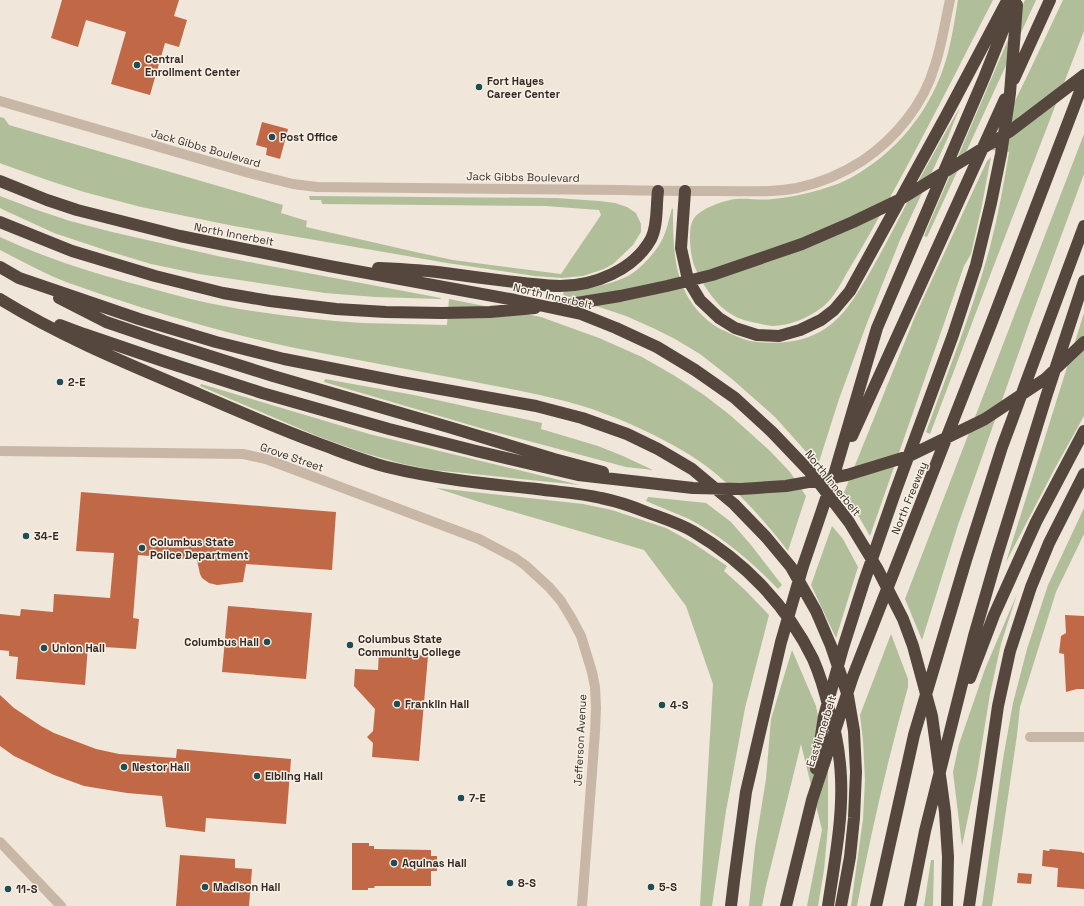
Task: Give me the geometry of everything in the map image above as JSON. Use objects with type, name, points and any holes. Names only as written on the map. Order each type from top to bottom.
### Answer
[{"type":"highway","points":[[685,191],[681,248],[688,280],[700,300],[719,318],[736,328],[757,335],[779,336],[800,330],[821,320],[834,310],[850,291],[1008,0]]},
{"type":"highway","points":[[812,800],[824,716],[843,648],[864,582],[953,335],[976,265],[1001,154],[1010,93],[1016,0]]},
{"type":"highway","points":[[731,906],[746,792],[781,642],[803,566],[834,475],[877,328],[1016,0]]},
{"type":"highway","points":[[834,475],[1050,0]]},
{"type":"highway","points":[[0,222],[72,251],[155,276],[223,293],[270,301],[336,309],[386,312],[490,312],[555,307],[620,296],[712,275],[802,244],[853,222],[900,199],[1009,132],[1084,75]]},
{"type":"highway","name":"North Freeway","points":[[895,568],[947,438],[1084,81]]},
{"type":"highway","name":"North Innerbelt","points":[[0,181],[77,210],[180,236],[581,314],[657,347],[695,370],[735,398],[772,432],[812,475],[849,522],[877,568],[903,619],[913,646],[932,716],[945,812],[948,857],[947,906]]},
{"type":"highway","points":[[329,266],[432,271],[518,283],[553,286],[581,284],[608,276],[626,267],[642,252],[651,238],[655,227],[658,191]]},
{"type":"highway","points":[[876,906],[914,735],[966,560],[1002,447],[1084,226]]},
{"type":"highway","points":[[0,267],[106,322],[156,339],[273,376],[641,482]]},
{"type":"highway","points":[[19,278],[139,319],[216,342],[284,359],[536,406],[582,418],[627,434],[658,448],[692,469],[734,504],[766,537],[791,567],[816,611],[832,646],[848,696],[854,731],[856,772],[853,834],[841,906]]},
{"type":"highway","points":[[910,906],[925,831],[974,636],[1046,397],[1084,281]]},
{"type":"highway","points":[[5,302],[84,334],[199,373],[262,393],[389,429],[476,452],[578,475],[693,488],[741,489],[786,486],[847,475],[909,456],[985,420],[1045,379],[1084,342]]},
{"type":"highway","points":[[5,302],[72,338],[129,364],[276,427],[351,455],[385,466],[418,474],[471,482],[600,497],[626,504],[668,520],[693,532],[721,550],[749,573],[783,611],[800,635],[814,662],[823,685],[836,731],[841,777],[841,810],[828,906]]},
{"type":"highway","points":[[950,730],[994,615],[1036,522],[1084,431]]},
{"type":"highway","points":[[969,906],[998,706],[1010,651],[1030,587],[1049,543],[1082,478]]},
{"type":"highway","name":"East Innerbelt","points":[[786,906],[800,843],[812,800],[853,676],[895,568]]},
{"type":"street","name":"Jack Gibbs Boulevard","points":[[0,101],[249,173],[293,184],[317,187],[658,191],[760,191],[796,188],[824,180],[851,168],[894,135],[912,111],[924,91],[935,67],[950,0]]},
{"type":"street","name":"Grove Street","points":[[0,451],[243,454],[266,459],[479,539],[515,558],[525,565],[549,588]]},
{"type":"street","name":"Jefferson Avenue","points":[[549,588],[561,601],[581,636],[595,687],[595,732],[582,906]]},
{"type":"street","points":[[1030,737],[1084,737]]},
{"type":"street","points":[[0,842],[61,906]]},
{"type":"green space","points":[[958,0],[993,0],[905,170],[838,289],[824,306],[812,314],[793,323],[779,326],[769,326],[744,320],[725,310],[715,301],[707,289],[693,262],[690,246],[690,229],[696,216],[710,207],[730,200],[782,198],[826,188],[854,176],[883,156],[896,144],[919,116],[937,85],[948,52]]},
{"type":"green space","points":[[1025,0],[1036,0],[927,237],[924,236]]},
{"type":"green space","points":[[1063,0],[1084,0],[1084,31],[930,434],[926,432],[960,340],[983,271],[1003,188],[1009,152],[991,150]]},
{"type":"green space","points":[[960,107],[946,142],[900,240],[867,323],[839,399],[818,465],[775,417],[732,379],[700,354],[675,339],[626,316],[563,295],[564,291],[604,285],[631,274],[647,261],[659,245],[665,232],[672,208],[673,238],[680,280],[693,305],[713,325],[750,341],[769,343],[790,342],[818,333],[838,318],[858,293]]},
{"type":"green space","points":[[0,117],[4,118],[9,125],[283,205],[281,213],[307,221],[306,227],[453,260],[561,274],[601,215],[599,210],[545,206],[322,204],[321,200],[310,200],[309,196],[556,198],[599,201],[615,203],[627,207],[636,213],[641,224],[641,232],[633,245],[613,264],[604,269],[583,276],[562,278],[535,276],[447,263],[234,226],[141,207],[84,192],[2,164],[0,163]]},
{"type":"green space","points":[[1084,134],[1084,174],[1031,318],[958,525],[922,640],[905,599]]},
{"type":"green space","points":[[991,157],[971,254],[964,266],[870,536],[859,517],[843,495],[916,314],[987,161]]},
{"type":"green space","points":[[0,196],[70,221],[112,232],[222,257],[441,298],[375,297],[325,293],[199,274],[151,264],[54,233],[0,208]]},
{"type":"green space","points":[[0,237],[54,259],[109,277],[188,298],[245,310],[345,322],[447,325],[449,299],[541,317],[599,338],[642,357],[704,395],[730,415],[770,451],[790,472],[806,496],[788,551],[767,525],[718,475],[690,455],[666,441],[642,429],[592,409],[577,404],[516,390],[295,348],[178,319],[94,292],[49,275],[0,250]]},
{"type":"green space","points":[[1084,313],[1084,416],[1006,562]]},
{"type":"green space","points":[[325,379],[414,395],[542,423],[541,429],[598,446],[653,470],[626,467],[487,430],[324,382]]},
{"type":"green space","points":[[201,384],[369,434],[580,485],[433,470],[403,464],[364,453],[317,436],[200,386]]},
{"type":"green space","points":[[436,488],[583,504],[612,510],[666,528],[693,543],[727,566],[724,571],[769,615],[745,708],[726,811],[712,906],[700,906],[713,684],[686,606],[644,550]]},
{"type":"green space","points":[[648,497],[706,503],[731,522],[782,585],[778,589],[758,569],[714,534],[689,519],[646,501]]},
{"type":"green space","points":[[1084,508],[1084,534],[1056,592],[1020,707],[992,906],[982,906],[1003,759],[1013,703],[1027,649],[1048,585]]},
{"type":"green space","points":[[832,526],[843,539],[858,567],[836,638],[811,585]]},
{"type":"green space","points":[[1017,594],[1001,644],[990,694],[977,774],[962,846],[953,772],[959,744],[985,669]]},
{"type":"green space","points":[[891,634],[908,679],[908,687],[880,796],[857,906],[851,906],[863,819],[865,780],[860,715]]},
{"type":"green space","points":[[792,650],[816,706],[828,770],[828,827],[824,870],[818,906],[807,906],[822,830],[801,744],[762,906],[749,906],[755,847],[766,779],[771,719]]},
{"type":"green space","points":[[931,860],[934,860],[933,906],[924,906]]},
{"type":"building","name":"Central Enrollment Center","points":[[62,0],[179,0],[174,16],[187,20],[179,47],[165,43],[150,95],[111,84],[126,32],[86,20],[78,47],[51,38]]},
{"type":"building","name":"Post Office","points":[[262,122],[288,129],[280,159],[266,155],[267,148],[256,145]]},
{"type":"building","points":[[81,492],[336,512],[332,570],[246,564],[243,582],[217,585],[209,583],[202,578],[197,560],[138,555],[133,618],[139,619],[136,649],[88,646],[85,685],[16,679],[18,657],[9,656],[9,651],[0,650],[0,614],[20,616],[21,609],[53,612],[54,594],[110,598],[114,553],[76,551]]},
{"type":"building","name":"Columbus Hall","points":[[228,606],[312,613],[306,679],[222,672]]},
{"type":"building","points":[[1065,615],[1084,616],[1084,689],[1066,692],[1064,654],[1059,653],[1061,636],[1066,633]]},
{"type":"building","name":"Franklin Hall","points":[[379,652],[428,656],[419,761],[372,757],[373,743],[367,737],[373,731],[375,709],[354,686],[355,669],[378,670]]},
{"type":"building","name":"Nestor Hall","points":[[0,695],[14,708],[41,726],[54,733],[96,749],[119,754],[176,758],[177,749],[291,759],[286,824],[206,818],[205,832],[166,827],[162,796],[127,793],[84,786],[54,775],[14,756],[0,746]]},
{"type":"building","name":"Aquinas Hall","points":[[352,843],[369,843],[369,846],[374,846],[374,849],[431,850],[431,856],[437,856],[437,871],[431,871],[431,886],[375,886],[374,888],[368,888],[368,890],[352,890]]},
{"type":"building","points":[[1050,849],[1084,853],[1084,889],[1057,887],[1058,868],[1042,866],[1043,850],[1049,851]]},
{"type":"building","name":"Madison Hall","points":[[180,855],[235,859],[235,868],[252,869],[249,906],[176,906]]},
{"type":"building","points":[[1018,873],[1032,874],[1031,884],[1017,883]]},
{"type":"place","name":"Central Enrollment Center","points":[[137,65]]},
{"type":"place","name":"Fort Hayes Career Center","points":[[479,87]]},
{"type":"place","name":"Post Office","points":[[272,137]]},
{"type":"place","name":"2-E","points":[[60,382]]},
{"type":"place","name":"34-E","points":[[26,536]]},
{"type":"place","name":"Columbus State Police Department","points":[[142,548]]},
{"type":"place","name":"Columbus Hall","points":[[267,642]]},
{"type":"place","name":"Columbus State Community College","points":[[350,645]]},
{"type":"place","name":"Union Hall","points":[[44,648]]},
{"type":"place","name":"Franklin Hall","points":[[397,704]]},
{"type":"place","name":"4-S","points":[[662,705]]},
{"type":"place","name":"Nestor Hall","points":[[124,767]]},
{"type":"place","name":"Eibling Hall","points":[[257,776]]},
{"type":"place","name":"7-E","points":[[461,798]]},
{"type":"place","name":"Aquinas Hall","points":[[394,863]]},
{"type":"place","name":"8-S","points":[[510,883]]},
{"type":"place","name":"Madison Hall","points":[[205,887]]},
{"type":"place","name":"5-S","points":[[651,887]]},
{"type":"place","name":"11-S","points":[[8,889]]}]
